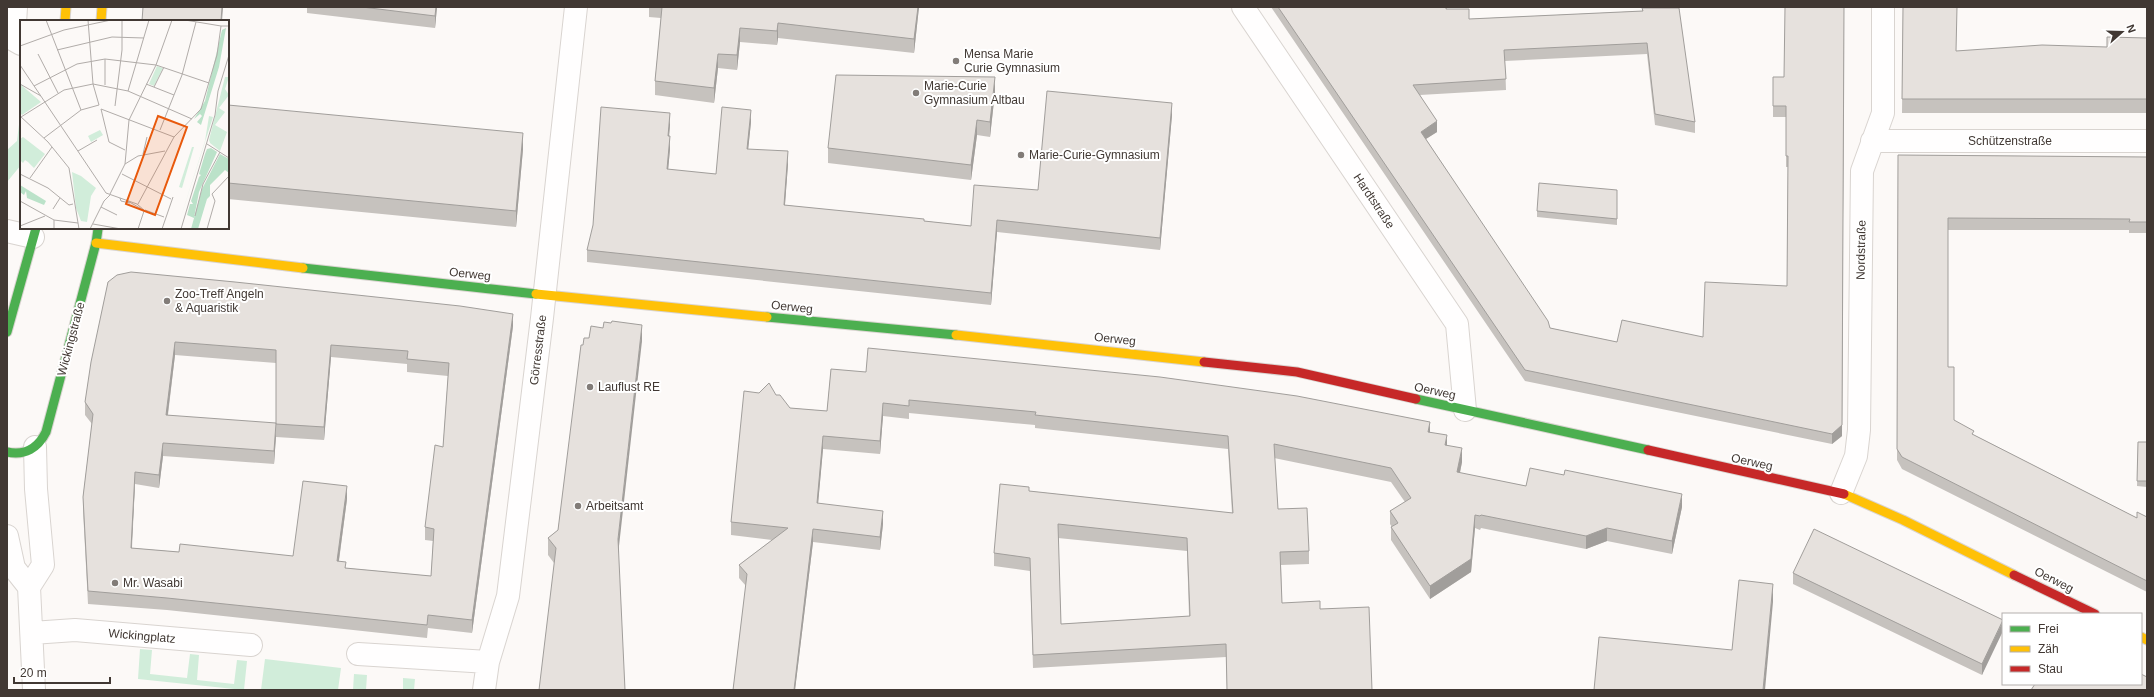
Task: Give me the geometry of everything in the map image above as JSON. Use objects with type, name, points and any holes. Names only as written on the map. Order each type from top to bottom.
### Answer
[{"type":"main road","points":[[65,20],[66,7]]},
{"type":"main road","points":[[100,20],[102,7]]},
{"type":"main road","name":"Wickingstraße","points":[[35,446],[43,438],[48,426],[96,243],[98,229]]},
{"type":"main road","points":[[7,332],[34,232]]},
{"type":"main road","name":"Oerweg","points":[[96,243],[309,269],[545,295],[1074,347],[1297,372],[1841,493],[1903,520],[2093,613]]},
{"type":"main road","points":[[7,452],[22,453],[35,446]]},
{"type":"street","points":[[16,7],[14,40],[20,43]]},
{"type":"street","name":"Görresstraße","points":[[484,690],[488,662],[508,596],[545,295],[576,7]]},
{"type":"street","name":"Hardtstraße","points":[[1243,7],[1457,324],[1465,410]]},
{"type":"street","name":"Nordstraße","points":[[1841,493],[1856,456],[1859,430],[1862,171],[1883,113],[1883,7]]},
{"type":"street","name":"Schützenstraße","points":[[1872,141],[2147,141]]},
{"type":"street","points":[[7,231],[34,232]]},
{"type":"street","points":[[29,586],[43,565],[36,489],[35,446]]},
{"type":"street","points":[[7,536],[14,568],[29,586],[34,690]]},
{"type":"street","name":"Wickingplatz","points":[[32,633],[75,630],[250,645]]},
{"type":"street","points":[[358,654],[488,662]]},
{"type":"green space","points":[[20,116],[20,166],[7,182],[7,150],[17,141]]},
{"type":"green space","points":[[140,649],[152,650],[150,674],[187,678],[190,654],[199,655],[197,680],[234,684],[237,660],[247,661],[244,690],[138,679]]},
{"type":"green space","points":[[265,659],[341,668],[338,690],[261,690]]},
{"type":"green space","points":[[354,674],[367,675],[366,690],[353,690]]},
{"type":"green space","points":[[403,678],[415,679],[414,690],[403,690]]},
{"type":"building","points":[[143,7],[222,7],[221,20],[142,20]]},
{"type":"building","points":[[362,7],[436,7],[435,16]]},
{"type":"building","points":[[662,7],[918,7],[914,39],[778,23],[777,31],[740,28],[737,55],[718,54],[714,88],[655,81]]},
{"type":"building","points":[[1278,7],[1446,7],[1446,9],[1469,9],[1469,19],[1643,11],[1642,8],[1679,8],[1695,122],[1655,114],[1647,43],[1504,50],[1506,79],[1413,85],[1437,121],[1421,132],[1548,321],[1550,328],[1617,342],[1622,320],[1703,337],[1705,282],[1787,286],[1788,156],[1786,156],[1786,106],[1773,106],[1773,77],[1784,77],[1785,7],[1844,7],[1842,425],[1832,434],[1525,370]]},
{"type":"building","points":[[1903,7],[1957,7],[1956,51],[2042,45],[2107,47],[2107,37],[2147,38],[2147,99],[1902,99]]},
{"type":"building","points":[[836,75],[995,77],[990,122],[977,120],[971,165],[828,148]]},
{"type":"building","points":[[1047,91],[1172,103],[1160,238],[997,220],[991,293],[587,250],[593,225],[601,107],[670,113],[668,136],[670,136],[667,169],[716,174],[722,107],[751,110],[747,149],[788,151],[784,205],[924,219],[924,221],[971,226],[974,185],[1038,190]]},
{"type":"building","points":[[229,105],[523,133],[516,211],[229,183]]},
{"type":"building","points":[[1898,155],[2147,157],[2147,222],[2129,222],[2130,219],[1948,218],[1948,367],[1954,367],[1954,420],[1974,431],[1972,434],[2137,518],[2137,512],[2147,517],[2147,581],[1902,457],[1897,449]]},
{"type":"building","points":[[1539,183],[1617,190],[1617,219],[1537,211]]},
{"type":"building","points":[[131,272],[235,282],[460,306],[513,314],[472,620],[428,615],[427,625],[88,591],[83,497],[93,414],[85,402],[91,362],[108,282],[117,275]],"holes":[[[175,342],[276,350],[276,423],[166,415]],[[331,345],[408,351],[407,359],[449,363],[443,447],[435,445],[425,527],[434,529],[431,576],[345,568],[346,562],[337,561],[347,486],[303,481],[293,556],[180,544],[179,552],[131,548],[135,472],[159,475],[163,443],[274,451],[276,424],[324,427]]]},
{"type":"building","points":[[612,321],[642,325],[618,539],[625,690],[539,690],[556,548],[548,538],[558,530],[581,345],[583,345],[584,338],[589,338],[591,326],[603,328],[604,322],[611,323]]},
{"type":"building","points":[[868,348],[1160,377],[1297,396],[1430,422],[1428,432],[1447,435],[1445,445],[1462,448],[1457,472],[1526,486],[1530,468],[1564,475],[1565,470],[1682,494],[1672,541],[1607,528],[1586,536],[1475,515],[1471,559],[1430,586],[1391,527],[1398,523],[1390,511],[1411,498],[1391,468],[1274,444],[1278,509],[1307,508],[1309,551],[1280,552],[1282,603],[1320,601],[1320,609],[1369,607],[1372,690],[1227,690],[1226,644],[1033,655],[1030,558],[994,553],[1000,484],[1029,487],[1029,491],[1233,513],[1228,436],[1035,415],[1036,412],[909,400],[909,406],[883,403],[880,441],[823,436],[817,503],[883,511],[880,537],[813,529],[794,690],[733,690],[747,574],[739,565],[788,528],[731,522],[744,391],[759,393],[769,383],[776,395],[780,395],[790,408],[827,411],[831,369],[866,372]],"holes":[[[1058,524],[1187,538],[1190,616],[1061,624]]]},
{"type":"building","points":[[2138,442],[2147,442],[2147,481],[2137,481]]},
{"type":"building","points":[[1814,529],[2002,620],[2002,622],[1982,664],[1793,573]]},
{"type":"building","points":[[1739,580],[1773,584],[1763,690],[1594,690],[1599,637],[1732,650]]},
{"type":"building","points":[[2142,674],[2147,677],[2147,690],[2031,690],[2034,685],[2142,685]]},
{"type":"traffic: fast","points":[[7,332],[36,229]]},
{"type":"traffic: fast","points":[[7,452],[20,453],[30,450],[43,438],[46,432],[96,243],[98,229]]},
{"type":"traffic: fast","points":[[303,268],[536,294]]},
{"type":"traffic: fast","points":[[767,317],[956,335]]},
{"type":"traffic: fast","points":[[1416,399],[1648,450]]},
{"type":"traffic: slow","points":[[65,20],[66,7]]},
{"type":"traffic: slow","points":[[101,20],[102,7]]},
{"type":"traffic: slow","points":[[96,243],[303,268]]},
{"type":"traffic: slow","points":[[536,294],[767,317]]},
{"type":"traffic: slow","points":[[956,335],[1204,362]]},
{"type":"traffic: slow","points":[[1844,494],[1903,520],[2014,575]]},
{"type":"traffic: slow","points":[[2142,638],[2147,640]]},
{"type":"traffic: jam","points":[[1204,362],[1297,372],[1416,399]]},
{"type":"traffic: jam","points":[[1648,450],[1844,494]]},
{"type":"traffic: jam","points":[[2014,575],[2093,613]]},
{"type":"place","name":"Mensa Marie Curie Gymnasium","points":[[956,61]]},
{"type":"place","name":"Marie-Curie Gymnasium Altbau","points":[[916,93]]},
{"type":"place","name":"Marie-Curie-Gymnasium","points":[[1021,155]]},
{"type":"place","name":"Zoo-Treff Angeln & Aquaristik","points":[[167,301]]},
{"type":"place","name":"Lauflust RE","points":[[590,387]]},
{"type":"place","name":"Arbeitsamt","points":[[578,506]]},
{"type":"place","name":"Mr. Wasabi","points":[[115,583]]}]
